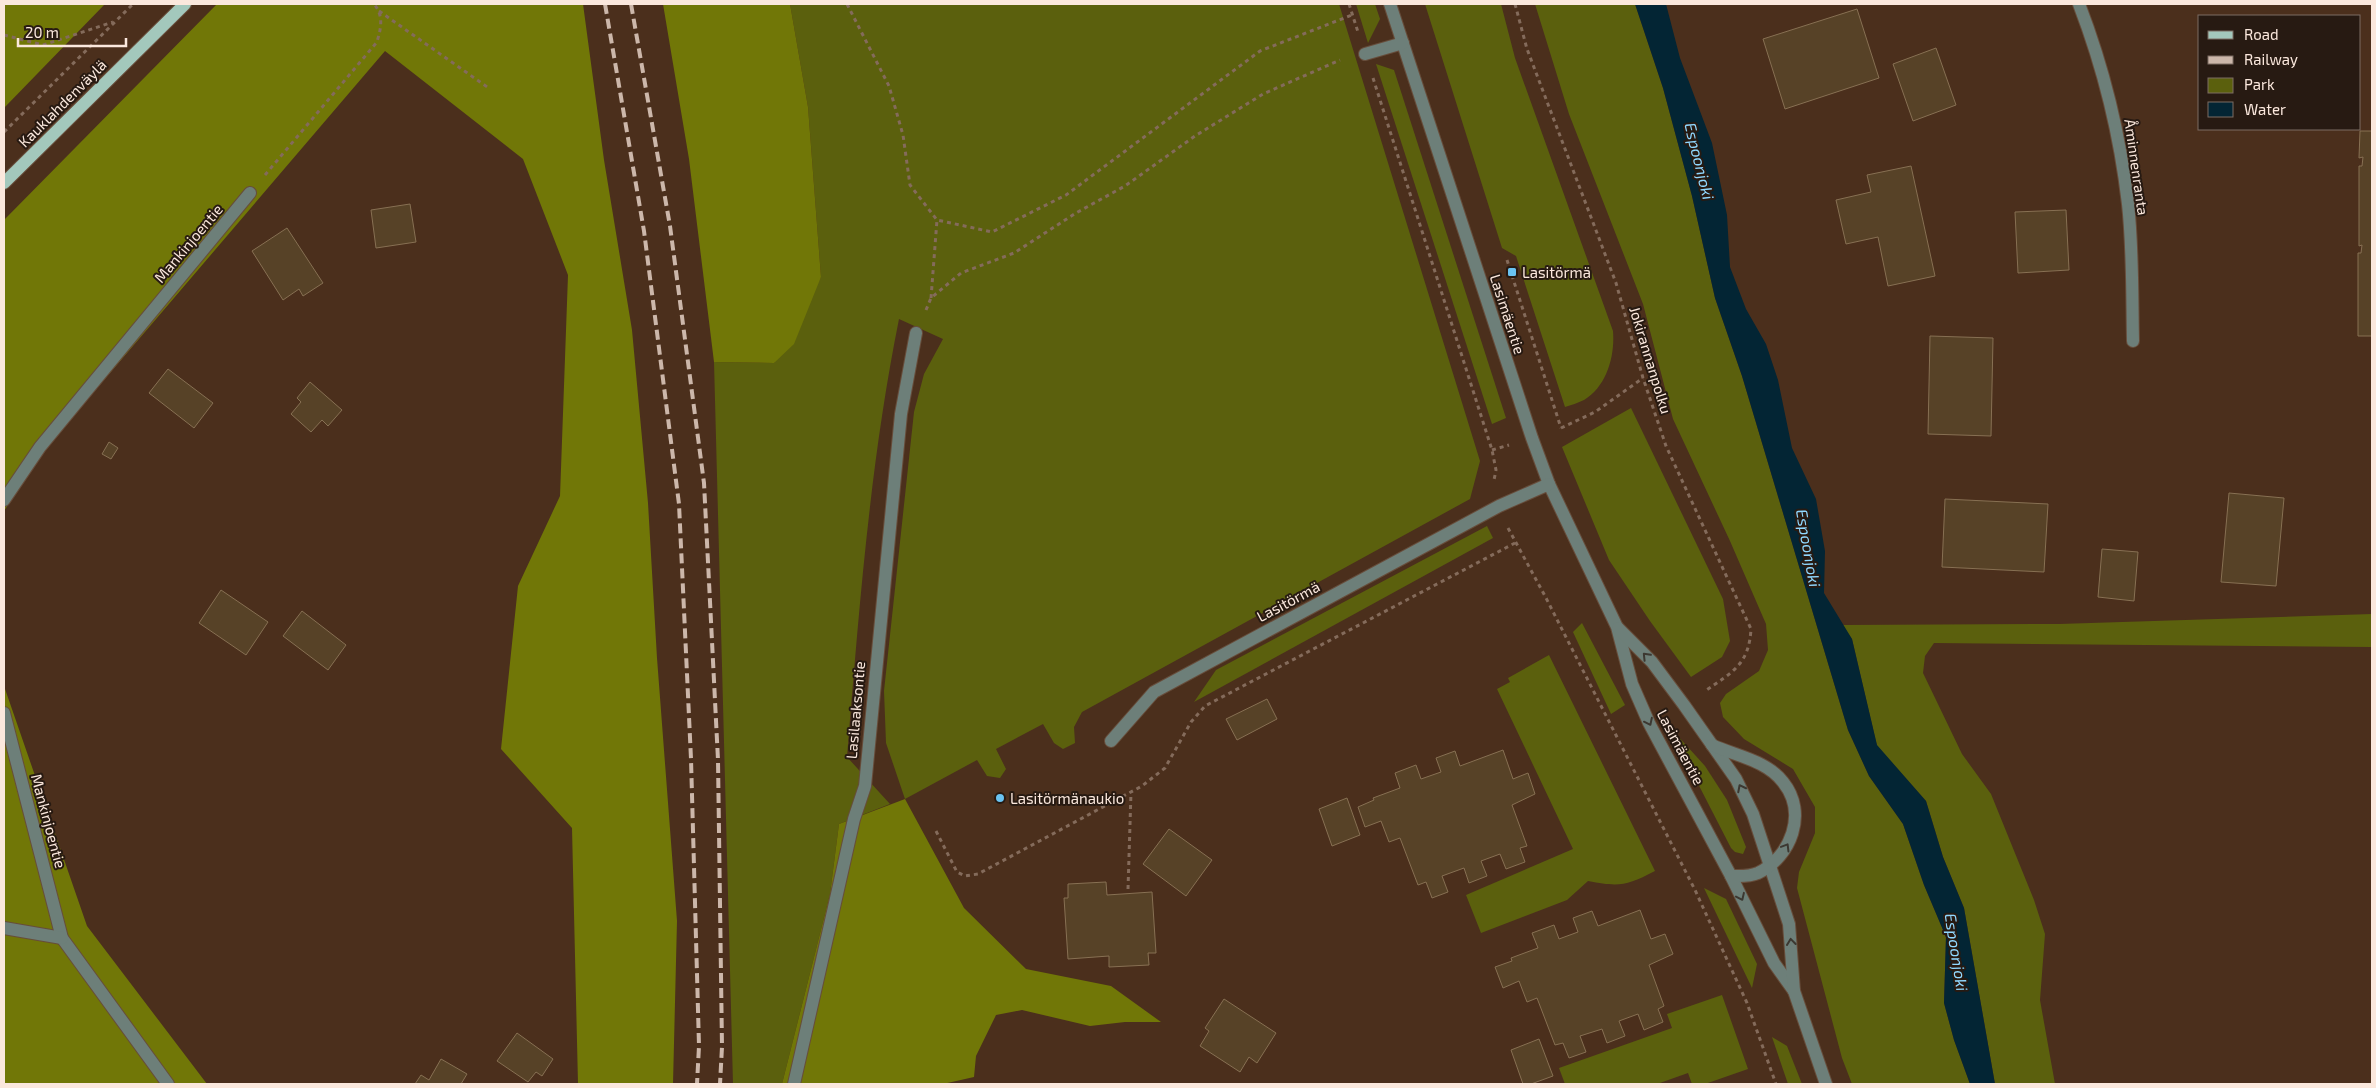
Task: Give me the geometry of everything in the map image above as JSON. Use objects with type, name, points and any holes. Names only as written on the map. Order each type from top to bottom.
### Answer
[{"type":"main road","name":"Kauklahdenväylä","points":[[4,183],[185,4]]},
{"type":"street","name":"Lasimäentie","points":[[1390,4],[1532,438],[1549,484],[1617,627],[1632,684],[1649,723],[1731,876],[1774,963],[1794,991]]},
{"type":"street","name":"Åminnenranta","points":[[2079,4],[2096,49],[2115,119],[2128,205],[2133,341]]},
{"type":"street","points":[[1364,52],[1403,43]]},
{"type":"street","name":"Mankinjoentie","points":[[4,500],[40,447],[250,193]]},
{"type":"street","name":"Lasilaaksontie","points":[[794,1084],[852,828],[865,786],[901,414],[916,333]]},
{"type":"street","name":"Lasitörmä","points":[[1111,741],[1154,692],[1499,506],[1549,484]]},
{"type":"street","name":"Lasimäentie","points":[[1617,627],[1652,662],[1736,779],[1753,814],[1789,924],[1794,991],[1826,1084]]},
{"type":"street","name":"Mankinjoentie","points":[[4,713],[62,938],[168,1084]]},
{"type":"street","name":"Lasimäentie","points":[[1712,745],[1766,766],[1784,783],[1790,794],[1794,823],[1791,838],[1784,852],[1770,865],[1757,873],[1731,876]]},
{"type":"street","points":[[4,928],[62,938]]},
{"type":"path","points":[[4,132],[132,4]]},
{"type":"path","points":[[374,4],[379,10],[490,89]]},
{"type":"path","points":[[847,4],[888,86],[903,135],[910,185],[937,220],[992,232],[1066,195],[1260,51],[1352,15]]},
{"type":"path","points":[[1349,4],[1492,450],[1496,470],[1494,485]]},
{"type":"path","name":"Jokirannanpolku","points":[[1515,4],[1527,49],[1616,284],[1643,378],[1666,446],[1751,629],[1750,646],[1743,663],[1697,696]]},
{"type":"path","points":[[250,193],[377,42],[382,27],[379,10]]},
{"type":"path","points":[[4,35],[44,46],[114,22]]},
{"type":"path","points":[[931,298],[961,273],[1014,253],[1076,213],[1125,186],[1195,136],[1263,94],[1364,52]]},
{"type":"path","points":[[916,333],[931,298],[937,220]]},
{"type":"path","points":[[1507,260],[1562,428],[1595,412],[1643,378]]},
{"type":"path","points":[[1507,526],[1545,596],[1695,890],[1747,1003],[1776,1084]]},
{"type":"path","points":[[936,831],[957,872],[965,876],[978,874],[1131,791],[1165,768],[1190,722],[1205,706],[1515,543]]},
{"type":"path","points":[[1128,889],[1131,791]]},
{"type":"green space","points":[[790,4],[1339,4],[1480,461],[1470,499],[1082,712],[1074,727],[1075,743],[1063,749],[1054,743],[1043,724],[996,749],[1006,769],[1000,778],[987,776],[977,760],[905,799],[886,743],[884,691],[914,412],[924,374],[943,339],[899,319],[880,428],[873,482],[861,592],[847,757],[890,804],[839,824],[830,894],[782,1084],[733,1084],[714,362],[774,363],[821,277],[808,107]]},
{"type":"green space","points":[[1356,4],[1375,4],[1380,19],[1368,43]]},
{"type":"green space","points":[[1425,4],[1501,4],[1515,58],[1613,331],[1613,350],[1604,379],[1592,394],[1577,403],[1565,407],[1516,256],[1502,248]]},
{"type":"green space","points":[[1535,4],[1635,4],[1663,88],[1692,196],[1715,298],[1742,376],[1848,730],[1869,776],[1903,824],[1924,885],[1946,937],[1944,1003],[1954,1040],[1970,1084],[1852,1084],[1842,1058],[1797,888],[1799,872],[1815,833],[1815,807],[1793,769],[1744,739],[1723,717],[1720,703],[1726,694],[1759,671],[1768,650],[1766,624],[1730,541],[1673,419],[1643,304],[1569,114]]},
{"type":"green space","points":[[1376,64],[1394,70],[1506,418],[1492,424]]},
{"type":"green space","points":[[1631,408],[1723,599],[1730,641],[1722,657],[1691,677],[1609,560],[1562,447]]},
{"type":"green space","points":[[1487,526],[1493,538],[1194,702],[1216,670]]},
{"type":"green space","points":[[2372,614],[2372,647],[1934,643],[1925,656],[1923,673],[1962,754],[1991,794],[2034,900],[2045,934],[2040,1000],[2055,1084],[1995,1084],[1964,908],[1943,857],[1926,801],[1877,746],[1852,639],[1842,625],[2059,624]]},
{"type":"green space","points":[[1582,623],[1625,705],[1611,714],[1573,632]]},
{"type":"green space","points":[[1549,655],[1655,871],[1637,880],[1622,884],[1588,881],[1567,900],[1481,933],[1466,895],[1573,849],[1497,689],[1510,682],[1508,678]]},
{"type":"green space","points":[[1676,734],[1705,766],[1727,800],[1746,847],[1743,854],[1735,852],[1731,848],[1673,735]]},
{"type":"green space","points":[[1704,888],[1726,899],[1757,964],[1752,988]]},
{"type":"green space","points":[[1722,995],[1748,1069],[1705,1084],[1692,1084],[1688,1073],[1657,1084],[1565,1084],[1559,1068],[1672,1028],[1667,1014]]},
{"type":"green space","points":[[1772,1037],[1787,1046],[1802,1084],[1788,1084]]},
{"type":"shaded area","points":[[4,4],[105,4],[4,108]]},
{"type":"shaded area","points":[[217,4],[583,4],[604,160],[632,330],[648,503],[657,658],[677,921],[673,1084],[578,1084],[572,828],[501,749],[518,586],[560,496],[568,275],[523,159],[385,51],[45,449],[4,511],[4,220]]},
{"type":"shaded area","points":[[663,4],[790,4],[808,107],[821,277],[794,344],[774,363],[714,362],[689,159]]},
{"type":"shaded area","points":[[4,686],[87,926],[207,1084],[4,1084]]},
{"type":"shaded area","points":[[905,799],[964,908],[1026,969],[1111,986],[1161,1022],[1125,1022],[1090,1026],[1022,1010],[996,1015],[976,1056],[974,1077],[943,1084],[782,1084],[830,894],[839,824]]},
{"type":"water","name":"Espoonjoki","points":[[1635,4],[1666,4],[1680,58],[1712,143],[1727,215],[1730,267],[1746,309],[1766,344],[1778,380],[1792,448],[1816,499],[1825,551],[1824,593],[1852,639],[1877,745],[1926,801],[1943,857],[1964,908],[1995,1084],[1970,1084],[1954,1040],[1944,1003],[1946,937],[1924,885],[1903,824],[1869,776],[1848,730],[1742,376],[1715,298],[1692,196],[1663,88]]},
{"type":"building","points":[[1857,9],[1879,78],[1785,109],[1763,39]]},
{"type":"building","points":[[1936,48],[1956,105],[1913,121],[1893,64]]},
{"type":"building","points":[[2360,131],[2372,131],[2372,336],[2358,336],[2358,253],[2361,253],[2362,245],[2359,246],[2359,166],[2362,166],[2363,157],[2359,158]]},
{"type":"building","points":[[1911,166],[1935,276],[1888,286],[1878,237],[1846,244],[1836,200],[1871,192],[1867,175]]},
{"type":"building","points":[[410,204],[416,242],[376,248],[371,210]]},
{"type":"building","points":[[2066,210],[2069,270],[2018,273],[2015,212]]},
{"type":"building","points":[[287,228],[323,283],[303,296],[299,289],[283,300],[252,251]]},
{"type":"building","points":[[1930,336],[1993,338],[1991,436],[1928,434]]},
{"type":"building","points":[[168,369],[213,403],[194,428],[149,393]]},
{"type":"building","points":[[310,382],[342,410],[328,426],[322,420],[311,432],[291,414],[301,402],[297,398]]},
{"type":"building","points":[[109,442],[118,448],[111,459],[102,454]]},
{"type":"building","points":[[2229,493],[2284,498],[2276,586],[2221,582]]},
{"type":"building","points":[[1945,499],[2048,504],[2044,572],[1942,567]]},
{"type":"building","points":[[2102,549],[2138,552],[2134,601],[2098,597]]},
{"type":"building","points":[[221,590],[268,622],[246,655],[199,623]]},
{"type":"building","points":[[302,611],[346,645],[328,670],[283,636]]},
{"type":"building","points":[[1267,699],[1277,719],[1237,740],[1226,719]]},
{"type":"building","points":[[1503,750],[1513,779],[1528,773],[1535,794],[1512,805],[1527,846],[1520,848],[1525,862],[1506,869],[1500,854],[1481,861],[1487,876],[1469,883],[1464,868],[1442,876],[1448,892],[1432,898],[1426,882],[1418,885],[1400,838],[1389,842],[1381,821],[1365,827],[1358,807],[1374,800],[1373,798],[1400,788],[1395,773],[1416,765],[1421,779],[1441,772],[1436,758],[1455,751],[1460,766]]},
{"type":"building","points":[[1347,798],[1360,835],[1332,846],[1319,809]]},
{"type":"building","points":[[1169,829],[1212,860],[1186,896],[1143,864]]},
{"type":"building","points":[[1106,882],[1107,895],[1152,892],[1156,953],[1148,953],[1149,965],[1109,967],[1109,956],[1068,959],[1064,898],[1068,898],[1068,884]]},
{"type":"building","points":[[1640,910],[1651,939],[1665,934],[1673,954],[1649,965],[1664,1006],[1658,1009],[1663,1022],[1644,1030],[1638,1014],[1619,1021],[1625,1036],[1607,1043],[1602,1029],[1580,1036],[1586,1052],[1569,1058],[1563,1043],[1555,1045],[1537,998],[1527,1002],[1519,981],[1503,988],[1495,967],[1512,961],[1511,958],[1538,948],[1532,933],[1554,925],[1559,939],[1578,932],[1573,918],[1592,911],[1598,926]]},
{"type":"building","points":[[1224,999],[1276,1033],[1257,1063],[1249,1057],[1240,1072],[1200,1046],[1209,1031],[1205,1028]]},
{"type":"building","points":[[517,1033],[553,1059],[542,1076],[536,1072],[528,1082],[497,1061]]},
{"type":"building","points":[[1539,1039],[1553,1076],[1531,1084],[1523,1084],[1511,1050]]},
{"type":"building","points":[[441,1059],[467,1074],[461,1084],[415,1084],[421,1075],[429,1080]]},
{"type":"railway","points":[[605,4],[644,231],[679,504],[691,759],[699,1046],[697,1084]]},
{"type":"railway","points":[[631,4],[670,226],[704,483],[718,760],[722,1047],[720,1084]]},
{"type":"place","name":"Lasitörmä","points":[[1512,272]]},
{"type":"place","name":"Lasitörmänaukio","points":[[1000,798]]}]
